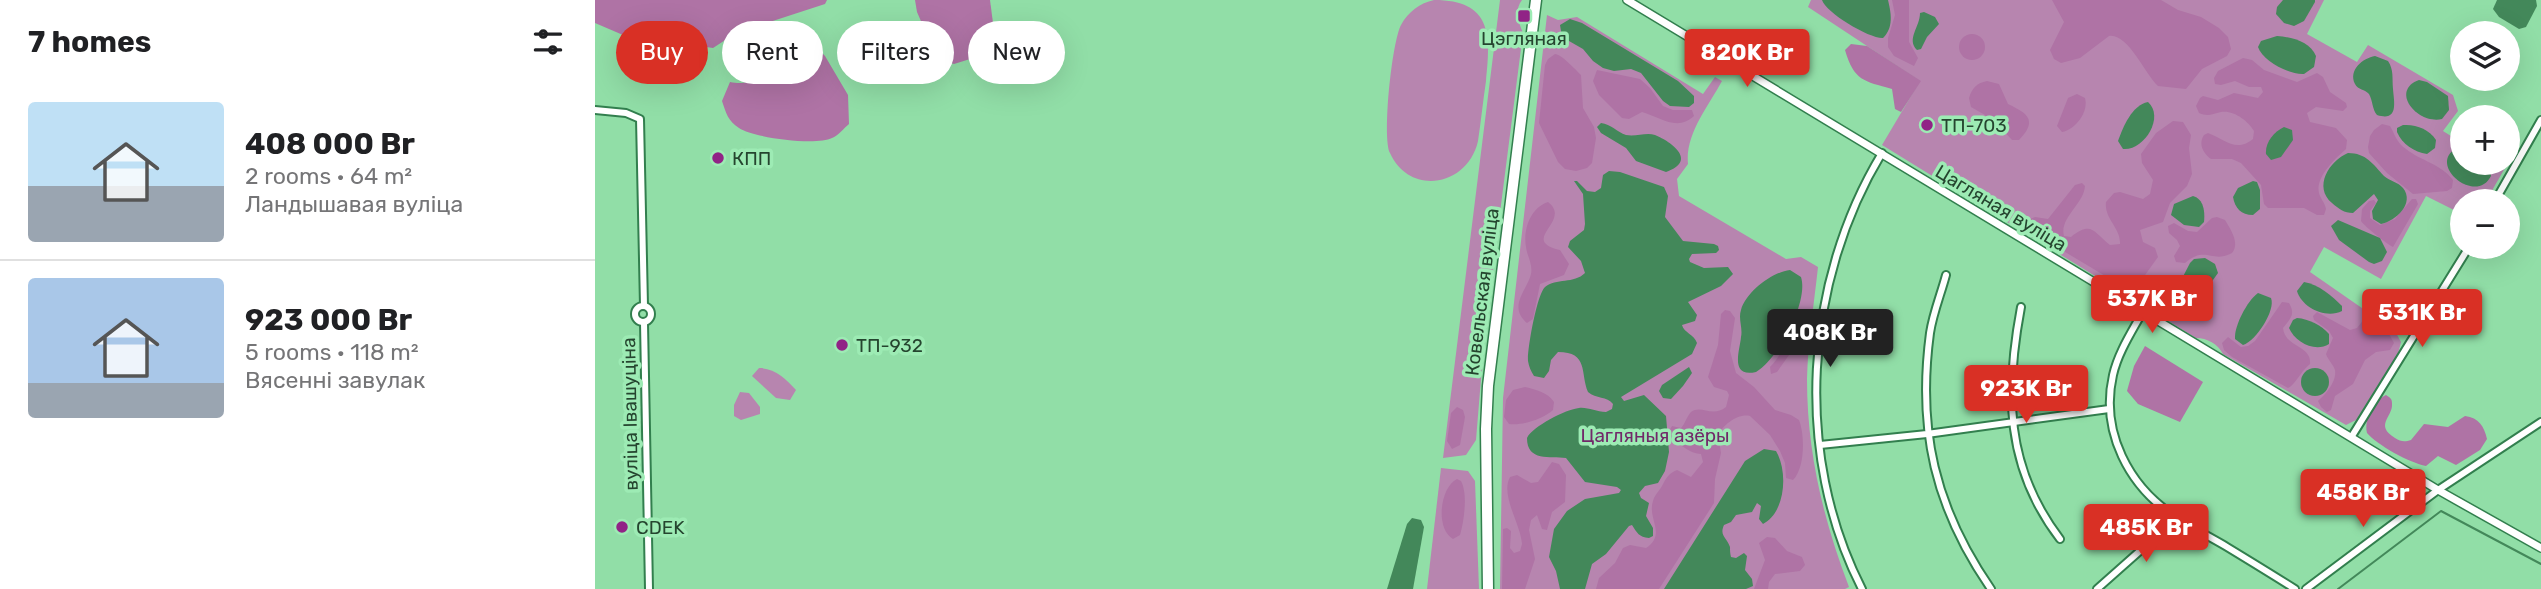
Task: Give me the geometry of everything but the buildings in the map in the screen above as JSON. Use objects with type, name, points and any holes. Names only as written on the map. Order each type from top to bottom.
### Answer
[{"type":"highway","name":"Ковельская вуліца","points":[[1488,589],[1488,386],[1536,0]]},
{"type":"street","name":"Цагляная вуліца","points":[[1626,0],[2142,313],[2352,436],[2438,490],[2541,548]]},
{"type":"street","points":[[595,110],[626,113],[640,119],[643,306]]},
{"type":"street","points":[[2502,189],[2541,120]]},
{"type":"street","points":[[1862,589],[1841,542],[1831,509],[1820,445],[1816,369],[1828,284],[1850,216],[1882,153]]},
{"type":"street","points":[[2352,436],[2462,259]]},
{"type":"street","points":[[1946,275],[1931,330],[1926,380],[1927,434],[1935,476],[1945,505],[1990,589]]},
{"type":"street","points":[[643,306],[649,308],[652,315],[650,321],[644,323],[638,321],[635,314],[637,309],[643,306]]},
{"type":"street","points":[[2021,307],[2012,353],[2012,422],[2022,471],[2047,521],[2060,539]]},
{"type":"street","points":[[2142,313],[2113,376],[2109,409],[2115,440],[2131,475],[2177,518],[2295,589]]},
{"type":"street","name":"вуліца Івашуціна","points":[[644,323],[649,589]]},
{"type":"street","points":[[1820,445],[1927,434],[2109,409]]},
{"type":"street","points":[[2306,589],[2438,490],[2541,422]]},
{"type":"street","points":[[2097,589],[2177,518]]},
{"type":"green space","points":[[1434,0],[1467,6],[1477,14],[1484,23],[1487,35],[1488,64],[1478,141],[1472,156],[1463,168],[1451,176],[1424,180],[1411,176],[1399,167],[1390,153],[1387,128],[1389,89],[1394,50],[1401,25],[1415,9]]},
{"type":"green space","points":[[1500,0],[1522,0],[1517,12],[1523,33],[1485,330],[1476,440],[1466,455],[1443,458]]},
{"type":"green space","points":[[1811,0],[2324,0],[2307,34],[2357,62],[2368,45],[2453,95],[2456,105],[2450,105],[2450,122],[2443,131],[2450,135],[2450,175],[2501,175],[2493,189],[2450,189],[2450,208],[2426,196],[2381,279],[2324,247],[2310,272],[2395,331],[2401,342],[2398,354],[2356,420],[2346,425],[2223,354],[2212,342],[2196,338],[1882,145],[1920,81],[1808,7]]},
{"type":"green space","name":"Цагляныя азёры","points":[[1547,15],[1558,20],[1577,17],[1703,94],[1715,77],[1722,81],[1694,131],[1688,164],[1677,179],[1679,196],[1786,259],[1801,257],[1818,267],[1807,379],[1810,433],[1824,511],[1849,587],[1500,589],[1503,398]]},
{"type":"green space","points":[[759,368],[775,372],[796,390],[790,400],[776,398],[752,376]]},
{"type":"green space","points":[[740,392],[749,393],[760,407],[760,414],[741,420],[734,416],[734,405]]},
{"type":"green space","points":[[1441,468],[1468,471],[1475,481],[1479,589],[1427,589]]},
{"type":"shaded area","points":[[595,0],[827,0],[825,4],[773,21],[722,21],[722,42],[713,48],[708,47],[708,21],[616,21],[616,32],[595,23]]},
{"type":"shaded area","points":[[915,0],[990,0],[993,21],[968,21],[968,60],[954,64],[954,21],[921,21]]},
{"type":"shaded area","points":[[1822,0],[1888,0],[1891,15],[1889,29],[1883,38],[1869,34],[1831,12]]},
{"type":"shaded area","points":[[1892,0],[1909,0],[1909,42],[1918,58],[1914,66],[1894,56],[1888,47],[1895,15]]},
{"type":"shaded area","points":[[2052,0],[2161,0],[2219,28],[2228,37],[2231,49],[2227,56],[2202,69],[2186,89],[2158,86],[2129,47],[2116,37],[2109,36],[2080,58],[2061,63],[2054,59],[2050,50],[2064,22]]},
{"type":"shaded area","points":[[2283,0],[2315,2],[2304,21],[2294,26],[2284,23],[2276,14],[2277,7]]},
{"type":"shaded area","points":[[2497,0],[2536,0],[2537,6],[2526,27],[2520,29],[2520,21],[2506,21],[2493,9]]},
{"type":"shaded area","points":[[1920,13],[1935,17],[1939,24],[1927,37],[1921,49],[1917,50],[1913,37]]},
{"type":"shaded area","points":[[1570,19],[1582,23],[1678,81],[1694,96],[1694,103],[1689,107],[1670,106],[1641,73],[1631,69],[1614,71],[1603,68],[1583,49],[1562,37],[1560,25]]},
{"type":"shaded area","points":[[1972,34],[1981,38],[1985,47],[1981,56],[1972,60],[1963,56],[1959,47],[1963,38]]},
{"type":"shaded area","points":[[2277,36],[2295,39],[2310,47],[2316,56],[2314,67],[2304,74],[2298,74],[2277,66],[2265,57],[2258,47],[2261,41]]},
{"type":"shaded area","points":[[1851,44],[1867,46],[1921,81],[1901,112],[1895,109],[1892,89],[1867,81],[1856,74],[1845,50]]},
{"type":"shaded area","points":[[823,54],[837,76],[837,84],[842,84],[848,95],[849,124],[834,137],[824,140],[771,138],[747,132],[732,123],[722,101],[729,84],[823,84]]},
{"type":"shaded area","points":[[1555,54],[1565,59],[1581,75],[1583,108],[1594,127],[1596,138],[1592,163],[1587,168],[1576,171],[1565,169],[1558,162],[1539,123],[1545,65]]},
{"type":"shaded area","points":[[2375,56],[2388,61],[2392,71],[2394,110],[2389,116],[2377,115],[2369,94],[2356,86],[2353,79],[2358,66]]},
{"type":"shaded area","points":[[2243,58],[2252,60],[2264,70],[2297,82],[2317,73],[2323,77],[2330,92],[2346,103],[2347,107],[2343,111],[2316,107],[2307,113],[2310,122],[2336,128],[2347,140],[2346,149],[2327,168],[2320,181],[2319,193],[2326,209],[2324,215],[2317,215],[2304,208],[2268,208],[2264,204],[2261,185],[2241,163],[2232,159],[2211,159],[2204,151],[2201,142],[2208,133],[2236,145],[2253,139],[2254,131],[2240,117],[2226,112],[2202,114],[2196,106],[2203,96],[2218,100],[2234,93],[2258,98],[2263,92],[2261,87],[2249,87],[2235,81],[2215,84],[2214,78],[2218,71]]},
{"type":"shaded area","points":[[1597,70],[1640,79],[1663,106],[1673,110],[1692,110],[1694,116],[1681,123],[1668,122],[1642,112],[1629,119],[1622,118],[1599,95],[1593,81]]},
{"type":"shaded area","points":[[2419,80],[2427,82],[2448,96],[2449,110],[2442,119],[2424,117],[2410,106],[2407,92],[2410,85]]},
{"type":"shaded area","points":[[1987,81],[1999,84],[2008,104],[2028,118],[2028,127],[2019,140],[2012,140],[2001,128],[1992,126],[1985,115],[1971,107],[1969,98],[1972,91]]},
{"type":"shaded area","points":[[2077,94],[2085,98],[2085,109],[2072,128],[2062,132],[2057,126],[2068,98]]},
{"type":"shaded area","points":[[2148,102],[2153,108],[2154,116],[2150,132],[2138,145],[2123,149],[2118,141],[2125,123],[2137,107]]},
{"type":"shaded area","points":[[2173,121],[2183,122],[2191,135],[2189,148],[2192,174],[2187,186],[2170,203],[2163,222],[2140,230],[2143,242],[2155,248],[2158,257],[2135,289],[2127,289],[2030,231],[2030,219],[2048,219],[2075,185],[2082,183],[2085,186],[2084,193],[2065,223],[2064,236],[2071,237],[2088,229],[2110,245],[2120,244],[2118,233],[2107,213],[2106,202],[2114,193],[2120,192],[2143,199],[2150,194],[2153,180],[2142,163],[2141,154],[2156,133]]},
{"type":"shaded area","points":[[1601,123],[1626,135],[1652,134],[1662,138],[1679,152],[1680,163],[1666,172],[1636,161],[1626,148],[1601,133],[1597,127]]},
{"type":"shaded area","points":[[2382,124],[2390,126],[2403,147],[2437,166],[2453,180],[2452,188],[2447,191],[2413,194],[2387,173],[2369,153],[2370,136]]},
{"type":"shaded area","points":[[2413,125],[2426,130],[2436,140],[2435,148],[2427,154],[2409,147],[2397,132],[2397,128]]},
{"type":"shaded area","points":[[2284,127],[2292,130],[2293,140],[2281,157],[2271,160],[2266,154],[2267,145]]},
{"type":"shaded area","points":[[2348,153],[2364,157],[2384,176],[2403,188],[2407,200],[2398,215],[2381,224],[2373,219],[2372,211],[2378,200],[2374,194],[2353,213],[2339,209],[2326,197],[2326,175],[2335,162]]},
{"type":"shaded area","points":[[1609,171],[1620,172],[1664,187],[1668,196],[1665,217],[1683,241],[1718,246],[1716,253],[1692,254],[1690,262],[1704,268],[1728,267],[1733,274],[1721,286],[1688,302],[1697,315],[1695,321],[1682,325],[1697,343],[1692,354],[1621,397],[1624,401],[1644,395],[1666,416],[1669,452],[1665,471],[1658,483],[1645,486],[1639,493],[1641,498],[1649,503],[1646,516],[1653,528],[1653,536],[1643,537],[1632,525],[1629,526],[1606,554],[1592,564],[1585,589],[1560,589],[1549,557],[1554,529],[1567,511],[1585,499],[1619,493],[1621,490],[1585,482],[1566,458],[1541,456],[1531,451],[1527,438],[1542,424],[1573,409],[1606,412],[1612,409],[1613,404],[1588,392],[1582,365],[1575,356],[1568,353],[1558,352],[1551,360],[1549,371],[1544,378],[1534,376],[1528,361],[1529,346],[1536,311],[1545,287],[1576,279],[1585,273],[1581,261],[1568,247],[1570,241],[1584,230],[1585,224],[1583,194],[1574,181],[1587,191],[1595,192],[1601,188],[1603,175]]},
{"type":"shaded area","points":[[2453,175],[2491,176],[2484,184],[2475,187],[2465,185]]},
{"type":"shaded area","points":[[2253,181],[2257,182],[2260,190],[2260,209],[2253,215],[2239,210],[2233,197],[2238,188]]},
{"type":"shaded area","points":[[2193,196],[2202,203],[2204,210],[2204,222],[2199,227],[2184,225],[2171,215],[2174,204]]},
{"type":"shaded area","points":[[2412,199],[2416,199],[2418,204],[2393,247],[2361,221],[2362,209],[2369,201],[2374,200],[2376,203],[2370,211],[2370,218],[2380,225],[2395,219]]},
{"type":"shaded area","points":[[1548,202],[1554,209],[1555,216],[1544,235],[1544,241],[1548,246],[1560,250],[1569,264],[1564,275],[1540,284],[1533,319],[1527,323],[1519,310],[1520,298],[1531,270],[1526,234],[1532,214]]},
{"type":"shaded area","points":[[2212,218],[2225,220],[2232,232],[2235,245],[2232,253],[2219,257],[2198,255],[2185,263],[2176,262],[2174,256],[2180,246],[2169,233],[2168,226],[2174,223],[2188,231],[2197,232]]},
{"type":"shaded area","points":[[2338,220],[2380,238],[2387,252],[2382,261],[2374,264],[2369,262],[2339,240],[2331,226]]},
{"type":"shaded area","points":[[2205,258],[2215,264],[2218,273],[2193,308],[2181,311],[2174,305],[2173,296],[2190,263],[2194,259]]},
{"type":"shaded area","points":[[1790,270],[1801,277],[1802,288],[1790,329],[1765,365],[1756,372],[1742,371],[1738,355],[1740,313],[1744,303],[1761,284]]},
{"type":"shaded area","points":[[2304,282],[2329,295],[2342,306],[2342,311],[2329,314],[2309,307],[2297,291]]},
{"type":"shaded area","points":[[2258,293],[2271,298],[2271,310],[2259,332],[2243,345],[2235,339],[2237,327],[2246,308]]},
{"type":"shaded area","points":[[2282,302],[2289,303],[2292,311],[2283,328],[2285,335],[2307,353],[2310,364],[2288,388],[2232,357],[2224,350],[2222,343],[2228,337],[2241,347],[2248,346],[2255,341]]},
{"type":"shaded area","points":[[1725,310],[1730,311],[1735,318],[1730,351],[1736,373],[1754,387],[1775,410],[1799,420],[1803,451],[1797,475],[1793,480],[1786,478],[1785,463],[1780,451],[1770,435],[1750,416],[1741,416],[1731,421],[1718,435],[1721,453],[1715,479],[1714,503],[1659,589],[1596,589],[1599,578],[1615,563],[1623,548],[1630,545],[1646,548],[1652,543],[1656,532],[1652,514],[1653,501],[1668,476],[1677,470],[1691,477],[1703,462],[1701,454],[1693,453],[1672,441],[1668,433],[1672,426],[1681,428],[1695,410],[1716,411],[1726,407],[1729,395],[1727,391],[1714,387],[1708,377],[1718,345],[1721,314]]},
{"type":"shaded area","points":[[2317,312],[2350,330],[2357,328],[2365,318],[2368,319],[2389,334],[2394,343],[2390,350],[2376,352],[2365,360],[2353,384],[2335,396],[2331,410],[2327,412],[2318,401],[2333,383],[2335,370],[2326,354],[2333,338],[2329,331],[2314,320],[2313,316]]},
{"type":"shaded area","points":[[2297,318],[2322,328],[2329,334],[2329,344],[2312,347],[2296,338],[2289,328]]},
{"type":"shaded area","points":[[1798,324],[1803,329],[1799,341],[1777,372],[1771,374],[1770,367]]},
{"type":"shaded area","points":[[2145,346],[2203,382],[2180,422],[2138,404],[2127,391],[2134,366]]},
{"type":"shaded area","points":[[1689,367],[1692,373],[1683,386],[1671,399],[1663,398],[1659,391],[1662,385]]},
{"type":"shaded area","points":[[2315,368],[2325,372],[2329,382],[2325,392],[2315,396],[2305,392],[2301,382],[2305,372]]},
{"type":"shaded area","points":[[1525,387],[1548,396],[1554,402],[1553,410],[1532,421],[1509,424],[1504,417],[1506,400],[1513,390]]},
{"type":"shaded area","points":[[2386,395],[2391,399],[2392,409],[2386,421],[2386,429],[2399,440],[2411,440],[2424,424],[2448,427],[2465,416],[2480,423],[2487,439],[2480,450],[2456,465],[2438,456],[2426,466],[2411,461],[2386,448],[2367,433],[2371,411]]},
{"type":"shaded area","points":[[1457,407],[1463,410],[1465,417],[1460,445],[1452,449],[1447,441],[1451,413]]},
{"type":"shaded area","points":[[1764,449],[1776,451],[1782,469],[1783,491],[1776,510],[1763,524],[1759,519],[1761,506],[1757,503],[1752,512],[1736,515],[1731,522],[1724,525],[1722,532],[1730,547],[1731,557],[1736,558],[1744,553],[1747,556],[1745,570],[1752,579],[1753,586],[1746,589],[1664,589],[1745,461]]},
{"type":"shaded area","points":[[1552,462],[1559,464],[1566,475],[1565,502],[1552,512],[1547,530],[1542,529],[1537,515],[1531,520],[1529,530],[1535,559],[1525,589],[1502,589],[1503,529],[1511,531],[1510,548],[1514,553],[1520,551],[1522,544],[1509,501],[1510,477],[1517,475],[1531,483],[1538,482]]},
{"type":"shaded area","points":[[1457,479],[1463,486],[1465,508],[1460,535],[1453,539],[1444,527],[1442,508],[1447,490]]},
{"type":"shaded area","points":[[1412,518],[1421,520],[1424,527],[1413,589],[1387,589],[1407,524]]},
{"type":"shaded area","points":[[1767,537],[1775,538],[1787,551],[1802,557],[1805,565],[1800,571],[1775,574],[1768,589],[1754,589],[1765,560],[1759,543]]},
{"type":"waterway","points":[[2338,589],[2441,511],[2541,564]]},
{"type":"place","name":"Цэгляная","points":[[1524,16]]},
{"type":"place","name":"ТП-703","points":[[1927,125]]},
{"type":"place","name":"КПП","points":[[718,158]]},
{"type":"place","name":"ТП-932","points":[[842,345]]},
{"type":"place","name":"CDEK","points":[[622,527]]}]
